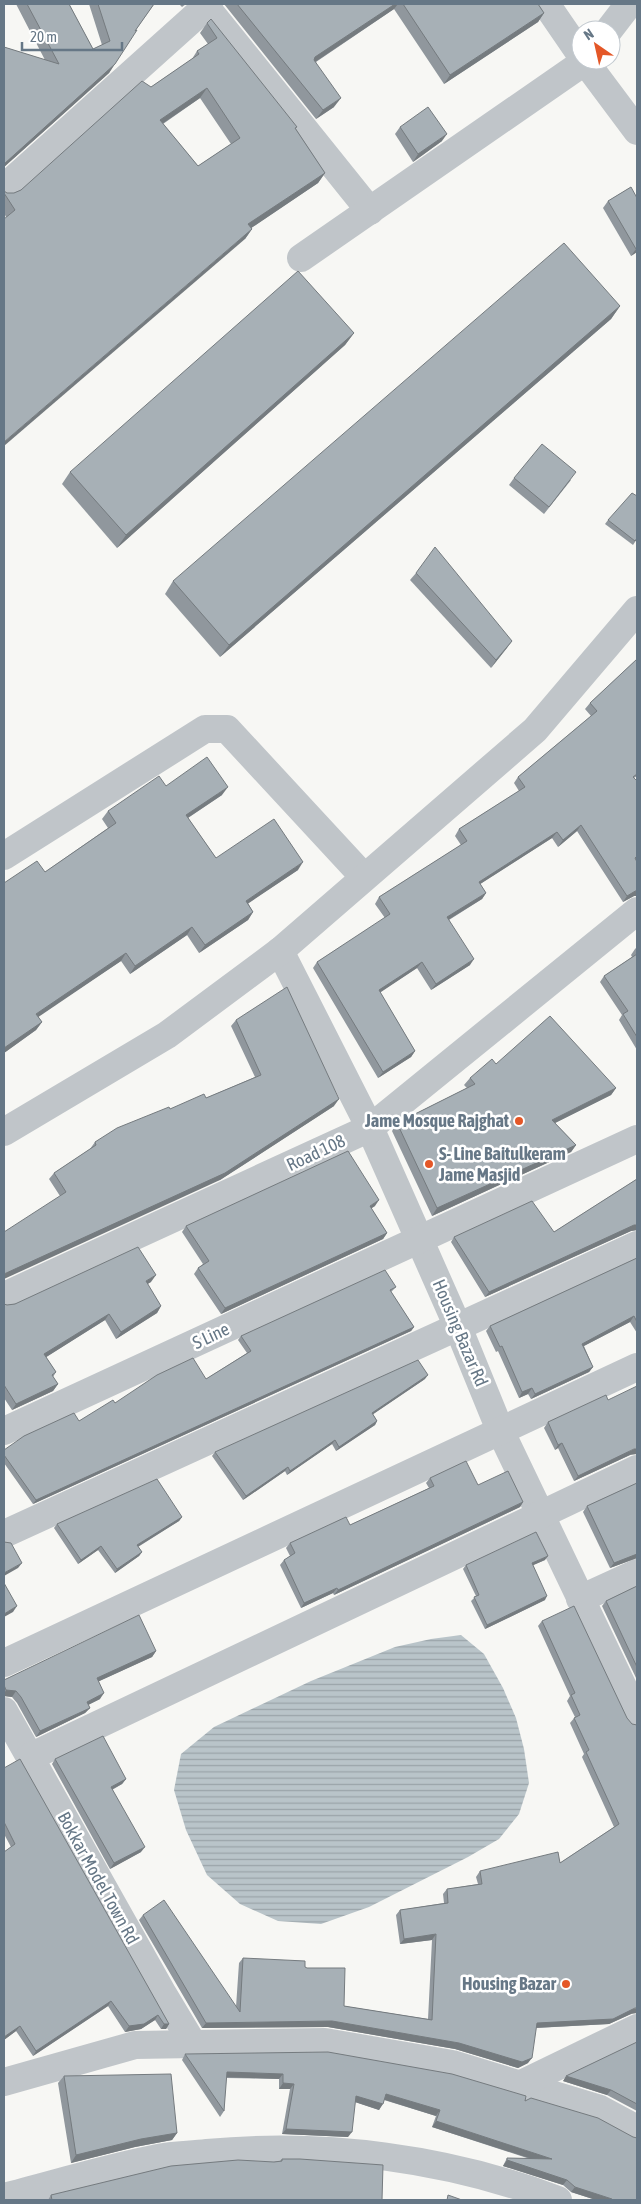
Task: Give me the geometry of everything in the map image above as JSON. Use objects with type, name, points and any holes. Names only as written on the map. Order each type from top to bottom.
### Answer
[{"type":"street","points":[[546,4],[571,40]]},
{"type":"street","points":[[617,20],[629,4]]},
{"type":"street","points":[[4,188],[207,5],[370,211]]},
{"type":"street","points":[[301,258],[571,68]]},
{"type":"street","points":[[592,70],[637,131]]},
{"type":"street","points":[[4,1132],[167,1035],[280,951],[535,730],[637,610]]},
{"type":"street","points":[[4,855],[205,729],[227,729],[364,877]]},
{"type":"street","name":"Road 108","points":[[4,1296],[370,1128],[637,911]]},
{"type":"street","name":"Housing Bazar Rd","points":[[280,951],[370,1128],[458,1327],[500,1430],[580,1599],[632,1689],[637,1716]]},
{"type":"street","name":"S Line","points":[[4,1431],[637,1139]]},
{"type":"street","points":[[4,1534],[637,1245]]},
{"type":"street","points":[[4,1663],[637,1367]]},
{"type":"street","points":[[30,1757],[637,1469]]},
{"type":"street","points":[[580,1599],[637,1573]]},
{"type":"street","name":"Bokkar Model Town Rd","points":[[4,1711],[193,2044]]},
{"type":"street","points":[[519,2085],[637,2028]]},
{"type":"street","points":[[4,2082],[135,2045],[325,2042],[452,2064],[600,2109],[637,2129]]},
{"type":"street","points":[[4,2197],[159,2158],[234,2151],[309,2150],[383,2157],[457,2170],[529,2189],[558,2200]]},
{"type":"shaded area","points":[[461,1635],[484,1654],[503,1688],[516,1718],[524,1749],[529,1783],[519,1814],[499,1839],[468,1857],[369,1907],[321,1924],[278,1921],[240,1904],[207,1875],[186,1830],[174,1790],[181,1754],[214,1727],[311,1681],[395,1647]]},
{"type":"building","points":[[27,4],[69,4],[93,49],[110,41],[98,4],[154,4],[115,64],[4,164],[4,47],[59,64]]},
{"type":"building","points":[[237,4],[395,4],[315,57],[314,60],[341,98],[323,110]]},
{"type":"building","points":[[403,4],[538,4],[544,13],[450,75]]},
{"type":"building","points":[[211,19],[297,127],[295,128],[325,173],[248,224],[252,229],[4,442],[4,219],[15,210],[4,191],[14,193],[21,190],[142,81],[151,87],[199,54],[197,51],[217,38],[207,23]],"holes":[[[207,88],[240,138],[198,166],[160,120]]]},
{"type":"building","points":[[428,107],[447,134],[418,154],[400,127]]},
{"type":"building","points":[[631,187],[637,198],[636,249],[608,201]]},
{"type":"building","points":[[564,243],[620,306],[229,645],[173,581]]},
{"type":"building","points":[[298,271],[354,333],[126,535],[70,472]]},
{"type":"building","points":[[542,444],[576,472],[549,507],[514,478]]},
{"type":"building","points":[[632,493],[637,496],[637,538],[635,541],[608,520]]},
{"type":"building","points":[[435,547],[512,641],[496,660],[416,573]]},
{"type":"building","points":[[637,659],[637,774],[633,777],[637,781],[637,856],[635,858],[637,862],[637,890],[627,896],[581,825],[563,840],[557,832],[479,882],[486,893],[447,917],[474,959],[436,984],[422,962],[379,990],[415,1051],[383,1072],[317,962],[390,914],[379,897],[467,841],[459,829],[525,787],[518,777],[597,711],[590,703]]},
{"type":"building","points":[[207,757],[228,787],[186,815],[216,858],[274,819],[303,862],[246,901],[253,912],[205,945],[192,927],[135,966],[126,953],[36,1014],[42,1022],[4,1048],[4,883],[37,861],[45,872],[116,823],[108,811],[159,776],[166,786]]},
{"type":"building","points":[[637,954],[637,1037],[623,1014],[628,1011],[604,976]]},
{"type":"building","points":[[287,987],[339,1099],[225,1173],[4,1274],[4,1232],[66,1192],[54,1173],[96,1145],[95,1142],[117,1128],[169,1107],[170,1109],[204,1094],[206,1098],[261,1075],[236,1020]]},
{"type":"building","points":[[550,1016],[616,1088],[552,1120],[576,1145],[437,1208],[397,1123],[475,1084],[470,1078],[492,1059],[496,1064]]},
{"type":"building","points":[[348,1151],[379,1200],[370,1206],[387,1233],[225,1308],[198,1268],[209,1261],[186,1226]]},
{"type":"building","points":[[637,1179],[637,1225],[489,1292],[454,1237],[532,1201],[554,1232]]},
{"type":"building","points":[[138,1247],[156,1275],[146,1281],[161,1306],[121,1332],[109,1314],[44,1354],[56,1372],[52,1375],[58,1384],[16,1404],[4,1385],[4,1304],[15,1304]]},
{"type":"building","points":[[637,1258],[637,1322],[634,1316],[582,1344],[593,1367],[535,1394],[532,1388],[522,1392],[502,1346],[500,1347],[490,1326]]},
{"type":"building","points":[[385,1270],[396,1287],[390,1290],[414,1327],[36,1500],[4,1455],[4,1450],[24,1436],[74,1413],[79,1421],[113,1400],[115,1403],[157,1375],[193,1358],[206,1379],[251,1351],[241,1336]]},
{"type":"building","points":[[418,1360],[428,1375],[372,1413],[377,1421],[339,1447],[335,1440],[290,1471],[288,1467],[246,1496],[215,1452]]},
{"type":"building","points":[[637,1386],[637,1449],[578,1476],[562,1443],[558,1445],[548,1422],[606,1395],[608,1400]]},
{"type":"building","points":[[466,1461],[478,1485],[508,1471],[523,1502],[338,1590],[337,1588],[304,1603],[284,1560],[295,1553],[290,1543],[346,1517],[350,1525],[434,1486],[430,1478]]},
{"type":"building","points":[[157,1479],[182,1517],[137,1545],[142,1552],[117,1569],[101,1546],[81,1560],[57,1524]]},
{"type":"building","points":[[637,1483],[637,1554],[614,1563],[587,1506]]},
{"type":"building","points":[[536,1532],[548,1556],[532,1563],[547,1596],[487,1625],[474,1597],[479,1595],[466,1565]]},
{"type":"building","points":[[4,1542],[11,1543],[22,1563],[4,1573]]},
{"type":"building","points":[[4,1583],[17,1606],[4,1614]]},
{"type":"building","points":[[637,1586],[637,1667],[606,1601]]},
{"type":"building","points":[[574,1606],[627,1718],[632,1724],[637,1725],[637,2008],[613,2019],[537,2023],[532,2058],[522,2062],[459,2043],[332,2021],[206,2023],[143,1915],[164,1900],[240,2012],[243,1958],[305,1961],[305,1967],[307,1968],[345,1968],[344,2006],[432,2020],[436,1934],[404,1939],[400,1910],[448,1903],[447,1889],[482,1884],[480,1871],[558,1852],[560,1863],[619,1824],[586,1752],[589,1750],[574,1718],[580,1715],[571,1695],[575,1693],[542,1621]]},
{"type":"building","points":[[139,1615],[156,1651],[97,1678],[104,1693],[87,1702],[90,1708],[40,1731],[21,1697],[16,1691],[6,1690],[4,1680]]},
{"type":"building","points":[[103,1736],[126,1779],[111,1787],[145,1847],[114,1863],[55,1759]]},
{"type":"building","points":[[20,1759],[169,2024],[164,2024],[158,2015],[144,2024],[129,2026],[111,2001],[36,2051],[20,2026],[4,2037],[4,1852],[15,1844],[4,1822],[4,1768]]},
{"type":"building","points":[[637,2042],[637,2104],[611,2090],[566,2076]]},
{"type":"building","points":[[328,2052],[452,2074],[526,2096],[525,2101],[531,2098],[598,2118],[637,2138],[637,2200],[612,2200],[575,2187],[567,2180],[507,2160],[507,2158],[552,2159],[436,2121],[440,2110],[386,2094],[383,2104],[356,2096],[352,2132],[286,2129],[294,2084],[283,2083],[283,2074],[227,2072],[224,2111],[185,2054]]},
{"type":"building","points":[[171,2074],[177,2133],[141,2139],[76,2155],[64,2076]]},
{"type":"building","points":[[282,2159],[383,2165],[382,2200],[52,2200],[51,2195],[171,2166],[238,2160],[274,2162],[282,2161]]},
{"type":"building","points":[[448,2195],[462,2200],[447,2200]]},
{"type":"place","name":"Jame Mosque Rajghat","points":[[519,1121]]},
{"type":"place","name":"S- Line Baitulkeram Jame Masjid","points":[[429,1164]]},
{"type":"place","name":"Housing Bazar","points":[[566,1984]]}]
